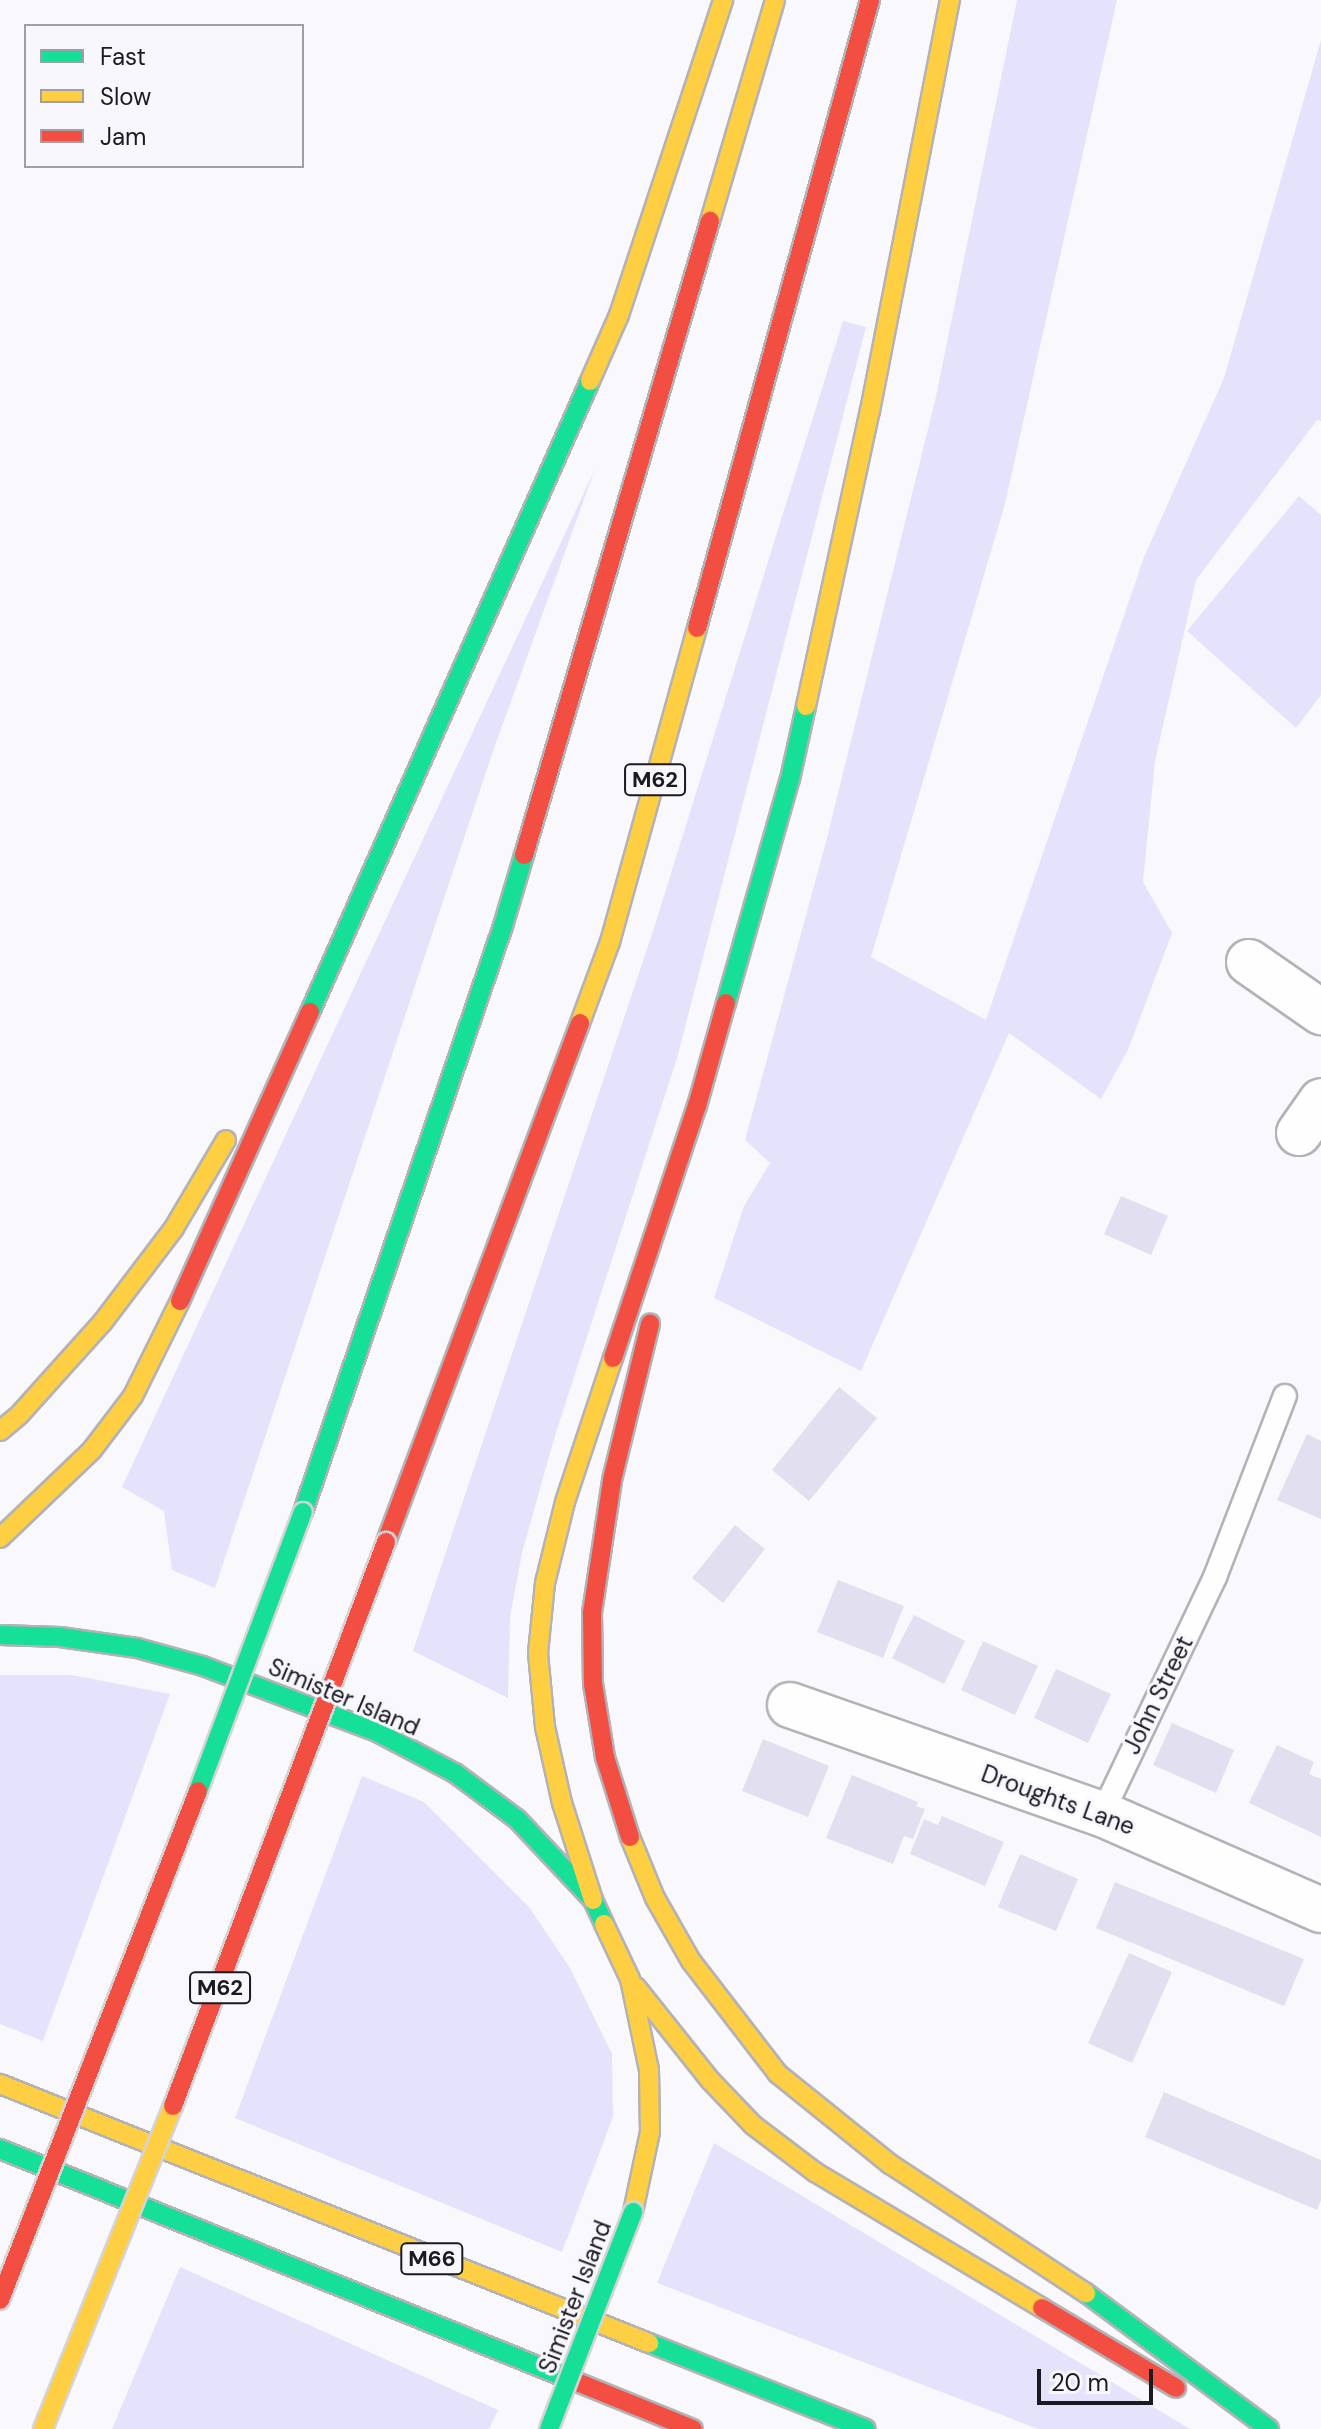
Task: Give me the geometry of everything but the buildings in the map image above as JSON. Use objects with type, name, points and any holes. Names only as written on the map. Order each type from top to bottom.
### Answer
[{"type":"highway","points":[[0,1538],[50,1494],[92,1450],[133,1396],[165,1335],[619,315],[723,0]]},
{"type":"highway","points":[[0,2300],[140,1946],[303,1512],[503,926],[775,0]]},
{"type":"highway","name":"M62","points":[[43,2429],[218,1994],[610,942],[870,0]]},
{"type":"highway","points":[[593,1900],[562,1803],[545,1727],[538,1653],[545,1583],[565,1502],[697,1106],[790,779],[870,411],[950,0]]},
{"type":"highway","points":[[0,1431],[20,1414],[102,1323],[174,1228],[335,957]]},
{"type":"highway","points":[[661,1276],[697,1106]]},
{"type":"highway","points":[[654,1306],[612,1480],[592,1613],[593,1684],[605,1757],[627,1830],[655,1898],[691,1961],[778,2074],[890,2164],[1129,2322],[1269,2429]]},
{"type":"highway","name":"Simister Island","points":[[0,1635],[60,1637],[137,1648],[203,1666],[379,1733],[455,1773],[517,1819],[593,1900],[630,1979],[649,2070],[650,2132],[633,2212],[549,2429]]},
{"type":"highway","points":[[630,1979],[710,2080],[742,2113],[815,2172],[1246,2429]]},
{"type":"highway","name":"M66","points":[[0,2084],[866,2429]]},
{"type":"highway","name":"M66","points":[[0,2149],[693,2429]]},
{"type":"street","points":[[1249,962],[1321,1012]]},
{"type":"street","name":"Droughts Lane","points":[[790,1705],[1102,1814],[1321,1910]]},
{"type":"lane","name":"John Street","points":[[1102,1814],[1215,1577],[1285,1396]]},
{"type":"shaded area","points":[[1017,0],[1117,0],[1005,504],[871,957],[986,1020],[1144,557],[1224,378],[1321,40],[1321,421],[1317,420],[1196,580],[1155,761],[1143,882],[1172,933],[1128,1050],[1101,1099],[1009,1033],[861,1371],[714,1298],[744,1206],[770,1163],[745,1140],[827,838],[935,401]]},
{"type":"shaded area","points":[[843,321],[866,327],[677,1058],[554,1439],[522,1553],[510,1617],[508,1698],[413,1651],[653,931]]},
{"type":"shaded area","points":[[595,469],[493,751],[215,1588],[172,1570],[164,1511],[122,1487]]},
{"type":"shaded area","points":[[1299,496],[1321,515],[1321,695],[1296,728],[1187,631]]},
{"type":"shaded area","points":[[0,1675],[72,1675],[170,1694],[43,2041],[0,2024]]},
{"type":"shaded area","points":[[362,1776],[424,1802],[529,1907],[570,1968],[612,2054],[613,2117],[562,2252],[235,2118]]},
{"type":"shaded area","points":[[714,2143],[1190,2429],[1038,2429],[657,2283]]},
{"type":"shaded area","points":[[180,2267],[498,2410],[489,2429],[112,2429]]},
{"type":"traffic: fast","points":[[310,1012],[590,381]]},
{"type":"traffic: fast","points":[[726,1003],[790,779],[806,706]]},
{"type":"traffic: fast","points":[[303,1512],[503,926],[524,855]]},
{"type":"traffic: fast","points":[[198,1791],[303,1512]]},
{"type":"traffic: fast","points":[[0,1635],[60,1637],[137,1648],[203,1666],[379,1733],[455,1773],[517,1819],[593,1900],[604,1924]]},
{"type":"traffic: fast","points":[[0,2149],[577,2382]]},
{"type":"traffic: fast","points":[[549,2429],[633,2212]]},
{"type":"traffic: fast","points":[[1086,2293],[1269,2429]]},
{"type":"traffic: fast","points":[[649,2343],[866,2429]]},
{"type":"traffic: slow","points":[[590,381],[619,315],[723,0]]},
{"type":"traffic: slow","points":[[710,221],[775,0]]},
{"type":"traffic: slow","points":[[806,706],[870,411],[950,0]]},
{"type":"traffic: slow","points":[[580,1023],[610,942],[697,628]]},
{"type":"traffic: slow","points":[[0,1431],[20,1414],[102,1323],[174,1228],[226,1140]]},
{"type":"traffic: slow","points":[[0,1538],[92,1450],[133,1396],[180,1301]]},
{"type":"traffic: slow","points":[[593,1900],[562,1803],[545,1727],[538,1653],[545,1583],[565,1502],[613,1358]]},
{"type":"traffic: slow","points":[[630,1837],[655,1898],[691,1961],[778,2074],[890,2164],[1086,2293]]},
{"type":"traffic: slow","points":[[604,1924],[630,1979],[649,2070],[650,2132],[633,2212]]},
{"type":"traffic: slow","points":[[636,1987],[710,2080],[753,2125],[815,2172],[1042,2308]]},
{"type":"traffic: slow","points":[[0,2084],[649,2343]]},
{"type":"traffic: slow","points":[[43,2429],[173,2106]]},
{"type":"traffic: jam","points":[[697,628],[870,0]]},
{"type":"traffic: jam","points":[[524,855],[710,221]]},
{"type":"traffic: jam","points":[[613,1358],[697,1106],[726,1003]]},
{"type":"traffic: jam","points":[[180,1301],[310,1012]]},
{"type":"traffic: jam","points":[[386,1542],[580,1023]]},
{"type":"traffic: jam","points":[[630,1837],[605,1757],[593,1684],[592,1613],[612,1480],[650,1324]]},
{"type":"traffic: jam","points":[[173,2106],[386,1542]]},
{"type":"traffic: jam","points":[[0,2300],[198,1791]]},
{"type":"traffic: jam","points":[[1042,2308],[1176,2388]]},
{"type":"traffic: jam","points":[[577,2382],[693,2429]]}]
